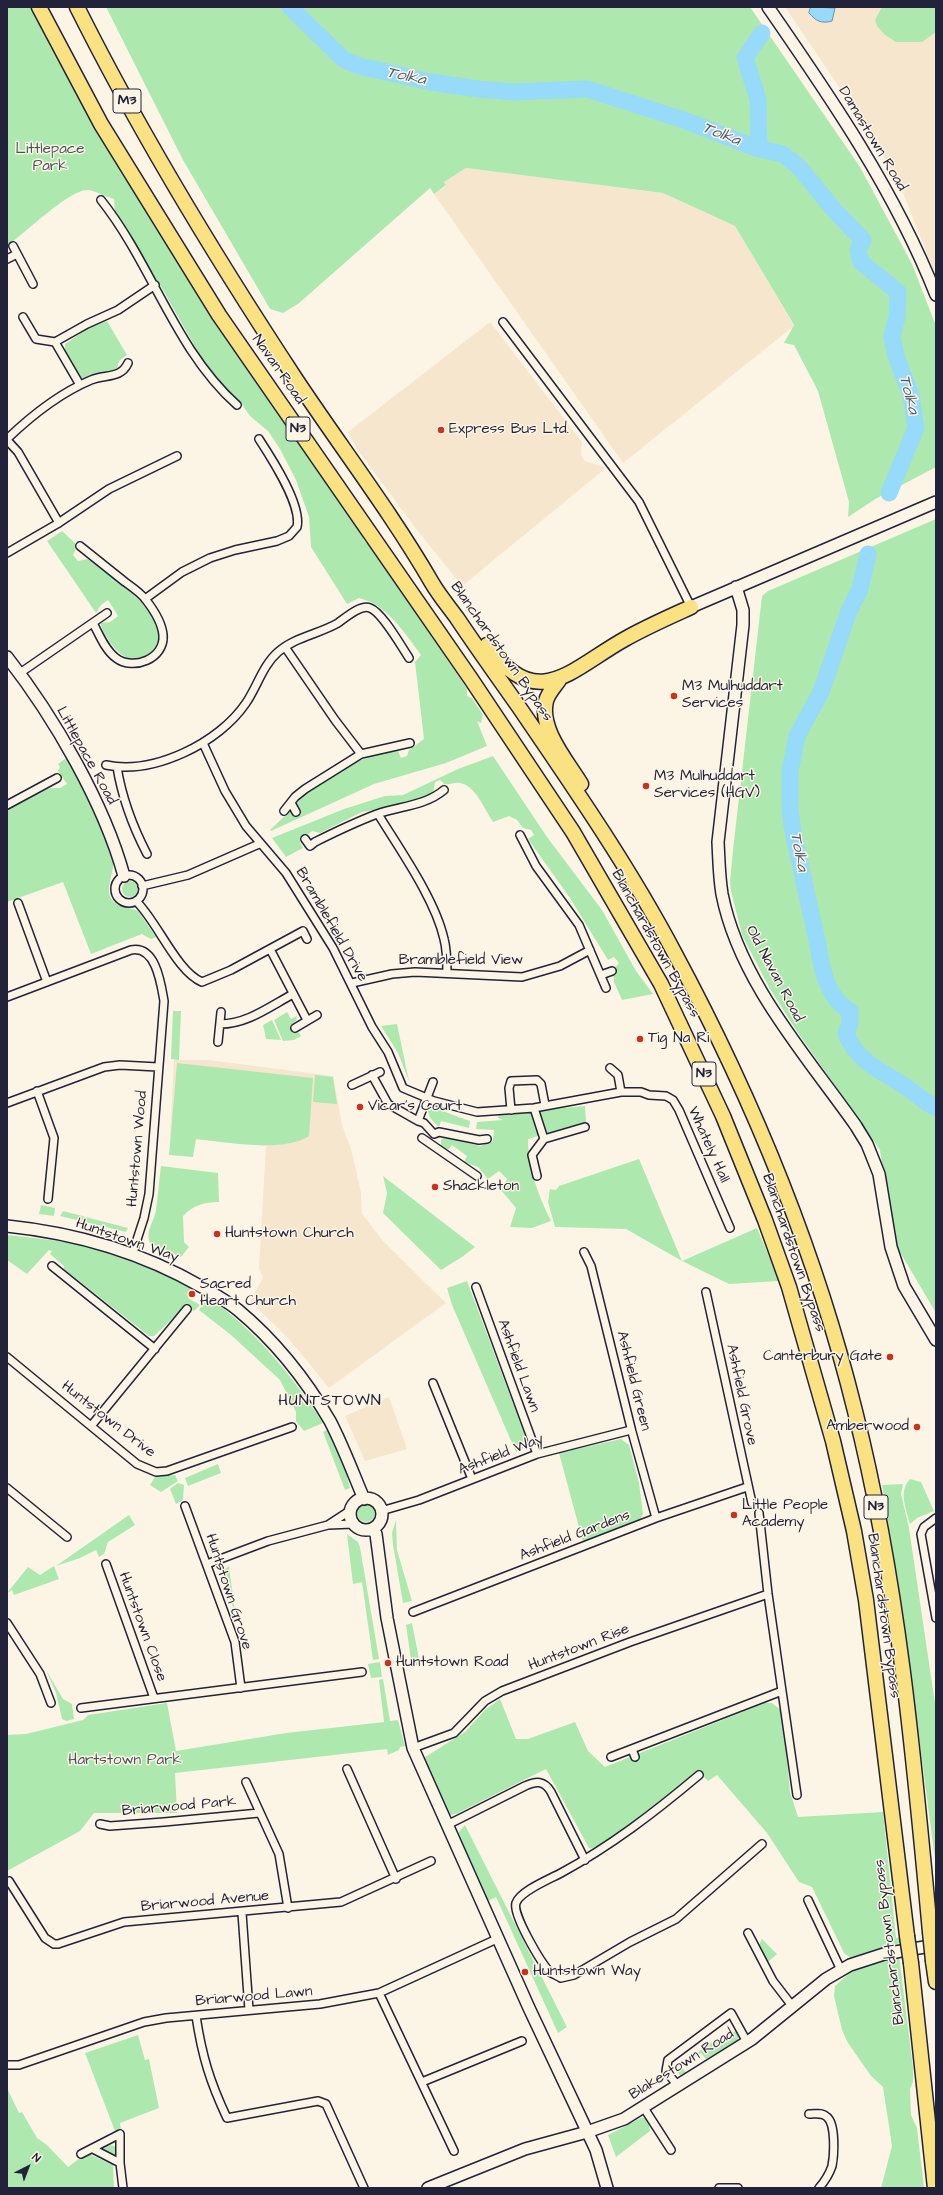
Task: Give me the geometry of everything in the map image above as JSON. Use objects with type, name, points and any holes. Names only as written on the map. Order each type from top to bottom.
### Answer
[{"type":"highway","points":[[39,7],[101,124],[133,174]]},
{"type":"highway","name":"M3","points":[[45,7],[133,174]]},
{"type":"highway","name":"M3","points":[[77,7],[179,193]]},
{"type":"highway","points":[[83,7],[179,193]]},
{"type":"highway","name":"Navan Road","points":[[133,174],[219,315],[471,679]]},
{"type":"highway","name":"Navan Road","points":[[179,193],[266,334],[432,582]]},
{"type":"highway","points":[[432,582],[465,615],[496,658],[509,670],[524,680],[532,682],[559,680]]},
{"type":"highway","name":"Blanchardstown Bypass","points":[[432,582],[522,711],[618,857],[672,948],[748,1100],[785,1191],[819,1290],[856,1412],[894,1606],[915,1771],[936,1982]]},
{"type":"highway","points":[[691,607],[625,639],[559,680],[546,699],[544,711],[548,726],[557,745],[624,852],[678,947],[722,1033],[748,1100]]},
{"type":"highway","name":"Blanchardstown Bypass","points":[[471,679],[569,826],[661,984],[723,1116],[765,1220],[789,1287],[833,1441],[855,1539],[866,1600],[911,1963],[935,2188]]},
{"type":"street","name":"Damastown Road","points":[[768,7],[861,146],[913,244],[936,295]]},
{"type":"street","points":[[101,200],[155,285],[200,365],[237,406]]},
{"type":"street","points":[[13,246],[33,284]]},
{"type":"street","points":[[7,259],[17,254]]},
{"type":"street","points":[[23,317],[36,339],[55,342],[87,324],[118,310],[155,285]]},
{"type":"street","points":[[503,322],[639,502],[691,607],[936,502]]},
{"type":"street","points":[[55,342],[80,385]]},
{"type":"street","points":[[59,523],[18,452],[7,439],[50,403],[93,379],[117,374],[123,370],[128,363]]},
{"type":"street","points":[[145,598],[176,576],[210,558],[235,550],[277,541],[289,536],[297,527],[297,513],[280,474],[260,439]]},
{"type":"street","points":[[7,553],[59,523],[109,489],[177,456]]},
{"type":"street","points":[[80,546],[145,598],[161,625],[163,636],[162,643],[158,651],[146,661],[130,664],[116,658],[93,623]]},
{"type":"street","name":"Old Navan Road","points":[[736,587],[743,610],[743,625],[718,842],[719,876],[726,908],[738,948],[779,1020],[856,1126],[866,1144],[879,1174],[891,1247],[904,1286],[936,1340]]},
{"type":"street","points":[[106,765],[117,767],[141,766],[159,761],[203,743],[223,729],[234,718],[254,689],[270,661],[285,647],[330,627],[363,608],[370,608],[378,614],[409,658]]},
{"type":"street","points":[[20,674],[107,613]]},
{"type":"street","points":[[285,647],[335,720],[361,754]]},
{"type":"street","name":"Littlepace Road","points":[[7,658],[20,674],[72,758],[97,804],[114,844],[124,876]]},
{"type":"street","name":"Bramblefield Drive","points":[[203,743],[236,810],[259,844],[271,853],[286,873],[314,915],[352,983],[372,1027],[388,1052],[400,1084],[410,1091],[427,1098],[454,1107],[477,1112],[534,1108],[621,1092]]},
{"type":"street","points":[[284,811],[295,797],[313,783],[361,754],[410,743]]},
{"type":"street","points":[[117,767],[120,785],[131,819],[147,854]]},
{"type":"street","points":[[7,805],[57,778]]},
{"type":"street","points":[[306,839],[310,846],[332,833],[378,814],[436,797],[444,790]]},
{"type":"street","points":[[291,803],[296,812]]},
{"type":"street","points":[[378,814],[437,917],[445,940],[447,973]]},
{"type":"street","points":[[520,835],[536,866],[579,924],[606,988]]},
{"type":"street","points":[[142,886],[188,875],[259,844]]},
{"type":"street","points":[[124,876],[134,876],[142,886],[141,895],[136,901],[127,902],[117,895],[116,884],[124,876]]},
{"type":"street","points":[[136,901],[145,911],[188,973],[202,982],[223,974],[303,931],[307,939]]},
{"type":"street","points":[[18,903],[47,982]]},
{"type":"street","points":[[270,949],[308,1020]]},
{"type":"street","name":"Huntstown Wood","points":[[7,997],[131,950],[141,950],[145,952],[153,963],[160,981],[164,1001],[149,1194],[144,1218],[132,1255]]},
{"type":"street","name":"Bramblefield View","points":[[352,983],[407,973],[447,973],[522,977],[560,966],[590,950]]},
{"type":"street","points":[[601,975],[612,971]]},
{"type":"street","points":[[220,1024],[232,1024],[246,1020],[293,994]]},
{"type":"street","points":[[218,1042],[221,1012]]},
{"type":"street","points":[[295,1028],[317,1015]]},
{"type":"street","points":[[7,1104],[95,1069],[113,1065],[158,1068]]},
{"type":"street","points":[[610,1068],[618,1075],[621,1092]]},
{"type":"street","points":[[352,1085],[380,1072]]},
{"type":"street","points":[[372,1076],[388,1104],[424,1123],[434,1134],[433,1146]]},
{"type":"street","points":[[511,1110],[509,1088],[511,1081],[537,1080],[541,1084],[544,1105]]},
{"type":"street","points":[[418,1121],[433,1082]]},
{"type":"street","points":[[37,1091],[54,1138],[48,1199]]},
{"type":"street","name":"Whately Hall","points":[[621,1092],[641,1092],[649,1095],[666,1096],[674,1100],[730,1228]]},
{"type":"street","points":[[534,1108],[544,1139]]},
{"type":"street","points":[[537,1176],[532,1155],[544,1139],[585,1127]]},
{"type":"street","points":[[434,1134],[439,1132],[479,1140],[487,1139]]},
{"type":"street","points":[[422,1138],[477,1176]]},
{"type":"street","name":"Huntstown Way","points":[[7,1226],[59,1234],[132,1255],[175,1272],[221,1298],[238,1310],[264,1335],[303,1380],[323,1410],[364,1499]]},
{"type":"street","name":"Ashfield Green","points":[[584,1252],[591,1266],[632,1430],[656,1518]]},
{"type":"street","points":[[52,1266],[155,1349]]},
{"type":"street","name":"Ashfield Lawn","points":[[476,1287],[537,1454]]},
{"type":"street","name":"Ashfield Grove","points":[[706,1292],[752,1503]]},
{"type":"street","points":[[91,1426],[187,1309]]},
{"type":"street","name":"Huntstown Drive","points":[[7,1357],[137,1464],[156,1472],[178,1468],[292,1427]]},
{"type":"street","points":[[433,1383],[472,1479]]},
{"type":"street","name":"Ashfield Way","points":[[381,1511],[411,1503],[537,1454],[632,1430]]},
{"type":"street","name":"Ashfield Gardens","points":[[413,1612],[656,1518],[748,1487]]},
{"type":"street","points":[[7,1488],[67,1538]]},
{"type":"street","points":[[207,1564],[268,1541],[328,1525],[353,1524],[362,1530],[372,1529],[381,1520],[381,1511],[373,1500],[364,1499],[356,1502],[351,1510],[328,1525]]},
{"type":"street","name":"Huntstown Grove","points":[[185,1506],[235,1642],[241,1688]]},
{"type":"street","points":[[351,1510],[353,1524]]},
{"type":"street","points":[[759,1513],[768,1594],[797,1795]]},
{"type":"street","points":[[936,1518],[924,1527],[921,1534],[936,1618]]},
{"type":"street","points":[[372,1529],[376,1534],[387,1618],[414,1748],[529,2008],[596,2150],[607,2188]]},
{"type":"street","name":"Huntstown Close","points":[[106,1564],[154,1698]]},
{"type":"street","name":"Huntstown Rise","points":[[414,1748],[454,1733],[485,1701],[502,1691],[637,1640],[768,1594]]},
{"type":"street","points":[[7,1624],[40,1674],[51,1703]]},
{"type":"street","points":[[81,1708],[362,1672]]},
{"type":"street","points":[[611,1757],[782,1691]]},
{"type":"street","points":[[632,1749],[635,1757]]},
{"type":"street","points":[[347,1769],[396,1879]]},
{"type":"street","points":[[699,1775],[643,1821],[585,1860],[526,1892],[520,1897],[515,1905],[517,1916],[535,1949],[550,1972],[561,1978],[574,1975],[630,1942],[670,1922],[688,1909],[762,1844]]},
{"type":"street","points":[[246,1782],[279,1854],[288,1908]]},
{"type":"street","points":[[447,1825],[525,1786],[534,1782],[541,1783],[547,1786],[551,1792],[585,1860]]},
{"type":"street","name":"Briarwood Park","points":[[100,1824],[110,1826],[259,1813]]},
{"type":"street","name":"Briarwood Avenue","points":[[9,1881],[45,1938],[54,1944],[69,1941],[124,1922],[288,1908],[346,1901],[396,1879],[431,1861]]},
{"type":"street","points":[[808,1900],[841,1970]]},
{"type":"street","points":[[242,1912],[249,2010]]},
{"type":"street","points":[[748,1932],[756,1938],[773,1981],[793,2007]]},
{"type":"street","name":"Briarwood Lawn","points":[[7,2065],[19,2065],[144,2022],[166,2018],[320,2004],[379,1993],[499,1938]]},
{"type":"street","name":"Blakestown Road","points":[[428,2188],[525,2149],[587,2132],[624,2119],[644,2108],[747,2042],[793,2007],[826,1979],[841,1970],[860,1961],[876,1956],[936,1945]]},
{"type":"street","points":[[379,1993],[454,2151]]},
{"type":"street","points":[[678,2086],[666,2071],[668,2060],[731,2013],[747,2042]]},
{"type":"street","points":[[196,2016],[202,2053],[208,2076],[227,2118],[318,2102],[326,2104],[364,2188]]},
{"type":"street","points":[[422,2082],[522,2041]]},
{"type":"street","points":[[644,2108],[671,2150]]},
{"type":"street","points":[[809,2114],[821,2113],[826,2116],[830,2120],[832,2129],[832,2166],[826,2180],[819,2188]]},
{"type":"street","points":[[81,2154],[120,2134],[120,2164],[123,2188]]},
{"type":"street","points":[[93,2149],[120,2164]]},
{"type":"street","points":[[719,2188],[738,2188]]},
{"type":"shaded area","points":[[785,7],[936,7],[936,276],[899,183],[858,115]]},
{"type":"shaded area","points":[[466,168],[663,193],[735,226],[794,326],[623,463],[434,194],[446,186],[444,182]]},
{"type":"shaded area","points":[[490,322],[582,442],[581,455],[585,461],[606,468],[462,586],[417,530],[357,449],[348,432]]},
{"type":"shaded area","points":[[174,1060],[208,1060],[333,1076],[342,1125],[351,1149],[361,1192],[362,1214],[384,1242],[446,1303],[329,1388],[289,1339],[250,1301],[263,1278],[259,1268],[266,1146],[170,1137]]},
{"type":"shaded area","points":[[389,1397],[407,1449],[365,1461],[345,1416]]},
{"type":"green space","name":"Littlepace Park","points":[[7,7],[35,7],[42,18],[51,45],[57,52],[62,54],[102,130],[106,148],[127,174],[198,294],[262,391],[359,526],[364,541],[375,551],[389,571],[408,602],[467,689],[467,696],[472,698],[483,715],[481,723],[477,721],[487,746],[446,763],[374,784],[271,831],[270,830],[292,809],[296,817],[301,814],[296,806],[297,801],[305,793],[330,776],[374,755],[398,751],[401,758],[407,756],[409,750],[424,739],[415,662],[421,655],[394,620],[378,606],[359,598],[347,604],[311,547],[309,517],[296,480],[280,449],[268,431],[250,416],[241,403],[221,385],[207,368],[163,290],[115,213],[114,199],[88,190],[80,191],[70,196],[47,213],[7,246]]},
{"type":"green space","points":[[106,7],[287,7],[337,60],[356,68],[408,82],[499,94],[534,96],[588,91],[787,159],[799,169],[831,209],[799,158],[763,145],[749,137],[625,93],[583,82],[528,88],[433,77],[357,61],[342,54],[300,7],[750,7],[860,167],[912,264],[936,326],[936,467],[877,498],[848,517],[849,502],[818,391],[794,345],[784,343],[794,325],[735,226],[663,193],[466,168],[444,182],[446,185],[434,194],[430,188],[298,304],[283,313],[270,309],[183,160]]},
{"type":"green space","points":[[882,7],[936,7],[936,32],[922,42],[896,42],[885,35],[877,26],[875,20]]},
{"type":"green space","points":[[107,321],[127,355],[119,361],[117,368],[113,372],[92,374],[82,379],[65,351],[65,344],[87,329]]},
{"type":"green space","points":[[936,519],[936,1313],[897,1247],[890,1223],[880,1150],[796,1030],[770,989],[742,935],[730,882],[762,596],[768,591]]},
{"type":"green space","points":[[62,531],[75,543],[76,549],[73,555],[78,561],[87,559],[92,561],[132,593],[152,616],[159,633],[159,638],[152,651],[146,657],[134,660],[128,658],[122,655],[112,645],[103,631],[101,623],[110,622],[118,616],[108,600],[101,605],[96,613],[47,541]]},
{"type":"green space","points":[[493,756],[547,837],[602,910],[636,971],[653,994],[622,1000],[614,982],[613,970],[619,963],[614,957],[608,960],[570,898],[528,839],[534,835],[531,830],[523,828],[517,820],[509,816],[493,822],[475,793],[465,785],[458,783],[444,784],[440,780],[435,782],[433,794],[416,802],[362,812],[320,833],[312,831],[300,842],[303,848],[286,857],[272,838],[344,809],[385,796],[403,795],[458,769]]},
{"type":"green space","points":[[66,758],[94,807],[106,833],[113,859],[109,894],[113,902],[120,906],[138,911],[156,937],[151,939],[142,934],[91,954],[63,882],[7,902],[7,809],[50,788],[60,788],[67,784],[58,771],[60,767],[58,764]]},
{"type":"green space","points":[[127,881],[133,881],[138,886],[136,895],[133,897],[127,897],[122,892],[122,886]]},
{"type":"green space","points":[[173,1011],[181,1011],[179,1060],[171,1059]]},
{"type":"green space","points":[[287,1012],[291,1019],[297,1016],[296,1021],[290,1025],[295,1032],[298,1031],[301,1036],[294,1040],[283,1041],[274,1020]]},
{"type":"green space","points":[[272,1020],[281,1040],[266,1039],[263,1025]]},
{"type":"green space","points":[[397,1024],[409,1081],[398,1053],[381,1026]]},
{"type":"green space","points":[[177,1063],[313,1078],[309,1136],[298,1141],[269,1145],[238,1144],[196,1139],[193,1157],[169,1155]]},
{"type":"green space","points":[[315,1075],[333,1077],[337,1104],[313,1102]]},
{"type":"green space","points":[[585,1106],[586,1122],[528,1139],[528,1150],[532,1171],[542,1201],[551,1221],[532,1228],[510,1227],[516,1208],[501,1190],[507,1179],[499,1171],[488,1179],[478,1167],[464,1162],[467,1156],[452,1145],[447,1151],[441,1146],[441,1140],[444,1137],[480,1146],[493,1141],[494,1130],[476,1129],[477,1122],[503,1120],[498,1118],[499,1114]]},
{"type":"green space","points":[[431,1107],[470,1121],[469,1128],[441,1121],[439,1127],[430,1118],[427,1108]]},
{"type":"green space","points":[[639,1159],[682,1261],[626,1229],[555,1227],[548,1202],[550,1189],[556,1190],[559,1186]]},
{"type":"green space","points":[[161,1166],[218,1173],[219,1202],[200,1205],[191,1209],[183,1216],[184,1242],[189,1247],[181,1257],[150,1243],[149,1230],[156,1210]]},
{"type":"green space","points":[[383,1176],[475,1247],[441,1270],[383,1213],[387,1193]]},
{"type":"green space","points":[[41,1205],[55,1208],[54,1216],[39,1214]]},
{"type":"green space","points":[[63,1211],[128,1228],[126,1232],[60,1216]]},
{"type":"green space","points":[[757,1228],[779,1281],[729,1284],[682,1261]]},
{"type":"green space","points":[[7,1235],[80,1244],[115,1253],[190,1288],[188,1298],[200,1305],[194,1311],[186,1306],[154,1336],[149,1336],[64,1269],[64,1266],[50,1254],[52,1251],[49,1250],[27,1274],[7,1260]]},
{"type":"green space","points":[[467,1281],[523,1430],[527,1446],[516,1452],[452,1305],[447,1288]]},
{"type":"green space","points":[[208,1297],[242,1324],[272,1354],[298,1387],[323,1423],[304,1431],[296,1421],[296,1412],[280,1380],[231,1335],[199,1310]]},
{"type":"green space","points":[[327,1430],[346,1473],[350,1488],[345,1490],[323,1432]]},
{"type":"green space","points":[[621,1439],[629,1445],[639,1483],[643,1514],[639,1521],[583,1542],[559,1453]]},
{"type":"green space","points":[[218,1464],[221,1473],[188,1486],[185,1478]]},
{"type":"green space","points":[[175,1475],[178,1481],[161,1492],[150,1485],[155,1477]]},
{"type":"green space","points":[[910,1479],[921,1482],[934,1511],[917,1518],[910,1524],[905,1506],[904,1489]]},
{"type":"green space","points":[[178,1483],[184,1485],[183,1500],[176,1504],[170,1489]]},
{"type":"green space","points":[[903,1484],[901,1494],[909,1528],[936,1710],[936,1867],[902,1608],[882,1485]]},
{"type":"green space","points":[[366,1504],[372,1507],[375,1513],[372,1519],[366,1522],[360,1519],[357,1513],[360,1507]]},
{"type":"green space","points":[[129,1515],[135,1525],[108,1542],[104,1554],[99,1557],[96,1550],[80,1558],[56,1566]]},
{"type":"green space","points":[[396,1520],[397,1550],[412,1601],[403,1603],[393,1545],[392,1533]]},
{"type":"green space","points":[[347,1534],[358,1542],[360,1547],[379,1659],[373,1660],[362,1582],[353,1584]]},
{"type":"green space","points":[[54,1566],[59,1579],[14,1595],[12,1590],[7,1593],[28,1567],[40,1575]]},
{"type":"green space","points":[[229,1566],[235,1612],[222,1579],[223,1571]]},
{"type":"green space","points":[[412,1623],[420,1664],[412,1667],[406,1625]]},
{"type":"green space","points":[[380,1662],[382,1677],[371,1678],[368,1664]]},
{"type":"green space","points":[[46,1670],[63,1699],[72,1704],[74,1719],[66,1721],[62,1719],[56,1693]]},
{"type":"green space","name":"Hartstown Park","points":[[383,1679],[390,1721],[398,1720],[405,1746],[400,1747],[399,1750],[388,1755],[387,1749],[175,1773],[177,1813],[94,1813],[80,1831],[7,1871],[7,1735],[26,1734],[83,1720],[88,1715],[167,1703],[176,1751],[286,1733],[384,1722],[379,1680]]},
{"type":"green space","points":[[500,1699],[516,1739],[528,1739],[575,1722],[588,1751],[605,1767],[765,1703],[772,1703],[782,1711],[790,1792],[798,1817],[883,1812],[896,1938],[899,1938],[900,1943],[851,1958],[844,1953],[812,1887],[799,1882],[767,1833],[717,1775],[708,1781],[700,1773],[646,1816],[594,1849],[589,1848],[546,1769],[458,1813],[451,1815],[447,1813],[424,1760],[425,1757],[465,1732],[485,1710]]},
{"type":"green space","points":[[465,1825],[567,2027],[558,2033],[496,1897],[488,1901],[460,1844],[458,1833]]},
{"type":"green space","points":[[762,1939],[777,1954],[768,1962],[759,1945]]},
{"type":"green space","points":[[899,1956],[913,2068],[913,2082],[910,2089],[911,2115],[917,2128],[924,2188],[881,2188],[892,2146],[883,2087],[871,2076],[848,2043],[842,2030],[834,1996],[835,1986],[854,1969]]},
{"type":"green space","points":[[738,2030],[738,2040],[706,2059],[701,2053],[699,2054],[682,2067],[686,2073],[680,2075],[676,2070],[708,2044]]},
{"type":"green space","points":[[138,2035],[145,2060],[149,2059],[159,2108],[120,2123],[121,2130],[115,2131],[85,2053]]},
{"type":"green space","points":[[7,2088],[19,2113],[22,2112],[37,2138],[47,2145],[68,2167],[87,2153],[113,2165],[114,2188],[7,2188]]},
{"type":"green space","points":[[643,2117],[648,2120],[650,2131],[616,2157],[608,2135]]},
{"type":"green space","points":[[111,2145],[116,2147],[115,2159],[100,2149]]},
{"type":"water","points":[[811,7],[835,8],[832,21],[822,22],[816,20],[809,13]]},
{"type":"waterway","name":"Tolka","points":[[290,7],[343,59],[359,66],[431,82],[478,89],[513,92],[587,89],[681,119],[759,149],[783,154],[799,167],[835,211],[863,240],[858,250],[861,262],[898,292],[897,317],[892,337],[896,356],[911,395],[916,428],[889,493]]},
{"type":"waterway","points":[[759,149],[758,99],[745,58],[762,33]]},
{"type":"waterway","name":"Tolka","points":[[695,125],[697,118]]},
{"type":"waterway","name":"Tolka","points":[[868,554],[860,589],[849,611],[821,692],[797,736],[790,771],[790,810],[793,832],[821,963],[831,991],[842,1006],[850,1011],[850,1023],[846,1034],[851,1044],[863,1059],[936,1108]]},
{"type":"place","name":"Express Bus Ltd.","points":[[441,430]]},
{"type":"place","name":"M3 Mulhuddart Services","points":[[674,696]]},
{"type":"place","name":"M3 Mulhuddart Services (HGV)","points":[[646,786]]},
{"type":"place","name":"Tig Na Ri","points":[[640,1039]]},
{"type":"place","name":"Vicar's Court","points":[[360,1107]]},
{"type":"place","name":"Shackleton","points":[[435,1187]]},
{"type":"place","name":"Huntstown Church","points":[[217,1234]]},
{"type":"place","name":"Sacred Heart Church","points":[[192,1294]]},
{"type":"place","name":"Canterbury Gate","points":[[890,1357]]},
{"type":"place","name":"Amberwood","points":[[917,1427]]},
{"type":"place","name":"Little People Academy","points":[[734,1515]]},
{"type":"place","name":"Huntstown Road","points":[[388,1663]]},
{"type":"place","name":"Huntstown Way","points":[[525,1972]]},
{"type":"district","name":"HUNTSTOWN","points":[[330,1402]]}]
